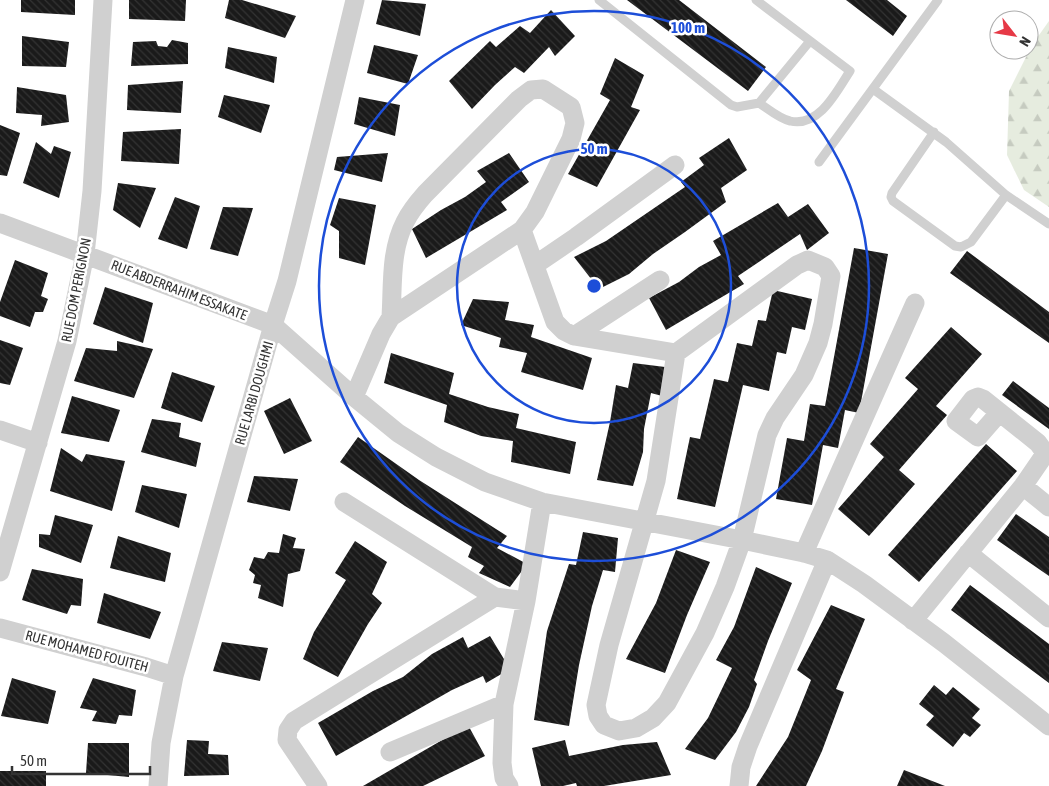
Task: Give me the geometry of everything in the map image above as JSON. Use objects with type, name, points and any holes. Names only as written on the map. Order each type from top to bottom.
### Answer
[{"type":"street","name":"RUE DOM PERIGNON","points":[[0,572],[66,341],[85,254],[92,191],[103,0]]},
{"type":"street","name":"RUE LARBI DOUGHMI","points":[[158,786],[161,743],[174,676],[287,281],[355,0]]},
{"type":"street","points":[[354,397],[381,334],[391,317],[522,230],[535,212],[571,139],[575,123],[571,107],[543,89],[531,90],[519,99],[425,194],[404,223],[398,240],[394,261],[391,317]]},
{"type":"street","points":[[535,265],[675,165]]},
{"type":"street","name":"RUE ABDERRAHIM ESSAKATE","points":[[0,223],[273,325]]},
{"type":"street","points":[[522,230],[554,322],[564,331],[574,336],[676,353]]},
{"type":"street","points":[[808,260],[825,267],[831,276],[818,344],[804,375],[775,418],[768,435],[742,540],[726,586],[705,633],[667,703],[653,718],[636,728],[619,731],[604,725],[598,716],[596,704],[609,645],[643,520],[656,480],[676,353],[797,265],[808,260]]},
{"type":"street","points":[[574,336],[660,280]]},
{"type":"street","points":[[804,553],[915,303]]},
{"type":"street","points":[[273,325],[354,397],[398,433],[436,457],[485,482],[542,502],[742,540],[804,553],[827,560],[854,576],[913,620],[1049,726]]},
{"type":"street","points":[[913,620],[1023,486],[1043,457],[1043,450],[1038,443],[999,412]]},
{"type":"street","points":[[0,430],[38,443]]},
{"type":"street","points":[[1023,486],[1049,507]]},
{"type":"street","points":[[344,502],[495,597],[526,602]]},
{"type":"street","points":[[500,783],[504,704],[526,602],[542,502]]},
{"type":"street","points":[[968,553],[1049,618]]},
{"type":"street","points":[[739,786],[741,767],[748,746],[827,560]]},
{"type":"street","points":[[318,786],[287,740],[288,730],[294,721],[495,597]]},
{"type":"street","name":"RUE MOHAMED FOUITEH","points":[[0,628],[174,676]]},
{"type":"street","points":[[390,752],[504,704]]},
{"type":"lane","points":[[599,0],[731,105],[737,107],[759,103],[810,41]]},
{"type":"lane","points":[[756,0],[850,71],[833,97],[815,117],[798,122],[788,121],[759,103]]},
{"type":"lane","points":[[819,162],[938,0]]},
{"type":"lane","points":[[873,89],[934,132],[1006,195],[1049,224]]},
{"type":"lane","points":[[934,132],[892,193],[892,201],[955,246],[961,247],[971,242],[1006,195]]},
{"type":"green space","points":[[1049,21],[1049,207],[1024,190],[1007,155],[1009,91],[1024,60],[1039,60],[1039,35]]},
{"type":"building","points":[[21,0],[75,0],[75,15],[21,12]]},
{"type":"building","points":[[129,0],[186,0],[185,21],[129,19]]},
{"type":"building","points":[[229,0],[242,0],[296,16],[285,38],[225,18]]},
{"type":"building","points":[[382,0],[426,4],[420,36],[376,24]]},
{"type":"building","points":[[627,0],[679,0],[766,67],[748,91]]},
{"type":"building","points":[[846,0],[887,0],[907,16],[893,36]]},
{"type":"building","points":[[551,10],[575,36],[555,56],[549,47],[524,73],[515,67],[472,109],[449,81],[490,41],[496,47],[520,26],[530,33]]},
{"type":"building","points":[[22,36],[69,42],[66,67],[22,66]]},
{"type":"building","points":[[172,40],[188,43],[188,64],[131,66],[133,42],[156,41],[158,46],[167,47]]},
{"type":"building","points":[[374,45],[418,55],[408,84],[367,73]]},
{"type":"building","points":[[228,47],[277,57],[274,83],[225,68]]},
{"type":"building","points":[[615,58],[644,75],[631,107],[640,110],[597,187],[568,174],[610,100],[600,94]]},
{"type":"building","points":[[183,81],[181,113],[127,110],[128,85]]},
{"type":"building","points":[[17,87],[66,95],[69,122],[41,126],[42,115],[16,113]]},
{"type":"building","points":[[224,95],[270,105],[261,133],[218,117]]},
{"type":"building","points":[[359,97],[400,105],[395,136],[354,124]]},
{"type":"building","points":[[0,125],[20,133],[7,176],[0,175]]},
{"type":"building","points":[[181,129],[179,164],[121,161],[123,132]]},
{"type":"building","points":[[729,138],[747,170],[721,188],[726,202],[653,254],[629,274],[599,289],[574,257],[606,241],[685,187],[681,182],[704,165],[699,158]]},
{"type":"building","points":[[36,142],[51,154],[54,146],[71,152],[59,198],[23,183]]},
{"type":"building","points":[[388,153],[382,182],[334,170],[337,157]]},
{"type":"building","points":[[509,153],[529,182],[501,202],[507,210],[426,258],[412,229],[486,182],[477,171]]},
{"type":"building","points":[[118,183],[156,188],[140,228],[113,210]]},
{"type":"building","points":[[175,197],[200,206],[187,249],[158,239]]},
{"type":"building","points":[[339,198],[376,205],[365,265],[339,258],[339,231],[330,225]]},
{"type":"building","points":[[778,203],[788,217],[808,204],[829,233],[807,250],[800,234],[738,276],[744,284],[666,330],[649,298],[679,282],[699,267],[721,255],[713,241]]},
{"type":"building","points":[[223,207],[253,208],[238,256],[210,249]]},
{"type":"building","points":[[854,248],[888,254],[859,413],[845,410],[838,448],[823,445],[812,505],[776,499],[787,438],[804,441],[810,404],[825,406]]},
{"type":"building","points":[[967,251],[1049,312],[1049,343],[950,273]]},
{"type":"building","points":[[15,260],[48,273],[41,296],[48,299],[43,312],[35,312],[30,327],[0,316],[0,302]]},
{"type":"building","points":[[105,287],[153,303],[143,343],[93,324]]},
{"type":"building","points":[[773,290],[812,299],[805,330],[792,327],[786,354],[777,352],[769,391],[743,385],[715,507],[677,499],[690,437],[700,439],[714,379],[728,382],[737,343],[752,346],[758,320],[766,321]]},
{"type":"building","points":[[473,299],[509,302],[505,320],[534,325],[531,337],[592,358],[583,390],[521,372],[527,353],[499,347],[501,338],[461,325]]},
{"type":"building","points":[[951,327],[982,354],[936,406],[947,415],[899,470],[915,484],[869,536],[838,509],[884,457],[870,444],[918,389],[905,378]]},
{"type":"building","points":[[0,340],[23,348],[10,385],[0,383]]},
{"type":"building","points":[[117,341],[153,349],[134,398],[74,381],[86,348],[117,351]]},
{"type":"building","points":[[391,353],[454,373],[449,394],[488,407],[519,414],[516,428],[576,442],[570,474],[511,462],[513,441],[481,436],[444,422],[447,405],[384,383]]},
{"type":"building","points":[[633,363],[665,367],[662,396],[651,393],[644,429],[643,452],[633,486],[597,480],[616,385],[628,388]]},
{"type":"building","points":[[172,372],[215,386],[202,422],[161,408]]},
{"type":"building","points":[[1013,381],[1049,408],[1049,429],[1002,395]]},
{"type":"building","points":[[72,396],[120,410],[109,442],[61,433]]},
{"type":"building","points":[[290,398],[312,441],[284,454],[264,411]]},
{"type":"building","points":[[152,419],[181,423],[179,437],[201,443],[196,467],[141,452]]},
{"type":"building","points":[[358,437],[419,480],[507,536],[497,548],[527,564],[510,587],[479,573],[484,566],[468,557],[472,547],[405,506],[340,462]]},
{"type":"building","points":[[986,444],[1017,471],[919,582],[888,555]]},
{"type":"building","points":[[61,448],[82,462],[86,454],[125,461],[112,511],[50,491]]},
{"type":"building","points":[[254,476],[298,479],[290,511],[247,502]]},
{"type":"building","points":[[142,485],[187,494],[179,528],[135,512]]},
{"type":"building","points":[[1016,514],[1049,537],[1049,576],[997,540]]},
{"type":"building","points":[[55,515],[93,525],[81,563],[39,547],[39,534],[50,535]]},
{"type":"building","points":[[583,532],[618,538],[615,572],[603,570],[592,606],[579,665],[569,726],[534,720],[547,631],[569,564],[576,565]]},
{"type":"building","points":[[283,534],[296,538],[293,548],[305,549],[300,571],[288,574],[283,607],[258,598],[261,585],[253,583],[255,575],[249,570],[254,557],[264,559],[268,552],[279,553]]},
{"type":"building","points":[[118,536],[171,553],[165,582],[110,568]]},
{"type":"building","points":[[355,541],[387,562],[372,594],[382,603],[338,677],[303,659],[314,632],[346,580],[335,573]]},
{"type":"building","points":[[676,550],[710,562],[665,673],[626,659],[656,603]]},
{"type":"building","points":[[756,567],[792,583],[754,680],[757,684],[749,707],[736,732],[715,760],[685,749],[708,718],[732,668],[716,660],[734,627]]},
{"type":"building","points":[[32,569],[83,579],[81,606],[71,605],[67,614],[22,600]]},
{"type":"building","points":[[970,585],[1049,644],[1049,683],[951,610]]},
{"type":"building","points":[[104,593],[161,612],[150,639],[97,623]]},
{"type":"building","points":[[831,605],[865,619],[836,689],[844,692],[822,751],[806,786],[756,786],[788,737],[811,680],[797,670]]},
{"type":"building","points":[[490,636],[510,669],[486,683],[483,676],[452,690],[336,756],[318,723],[373,691],[403,677],[432,654],[463,637],[468,648]]},
{"type":"building","points":[[222,642],[268,648],[260,681],[213,671]]},
{"type":"building","points":[[12,678],[56,691],[48,724],[1,716]]},
{"type":"building","points":[[93,678],[136,690],[132,716],[119,715],[116,724],[92,721],[97,711],[80,708]]},
{"type":"building","points":[[934,685],[946,695],[953,687],[980,709],[972,718],[981,725],[970,737],[964,733],[953,747],[926,725],[934,716],[919,704]]},
{"type":"building","points":[[468,725],[485,756],[423,786],[363,786]]},
{"type":"building","points":[[187,740],[209,741],[208,754],[228,755],[229,775],[184,776]]},
{"type":"building","points":[[565,740],[569,756],[623,745],[657,742],[671,775],[604,786],[577,786],[576,783],[563,786],[541,786],[532,748]]},
{"type":"building","points":[[88,743],[129,743],[129,777],[86,773]]},
{"type":"building","points":[[904,770],[945,786],[897,786]]},
{"type":"building","points":[[0,771],[46,771],[46,786],[0,786]]}]
